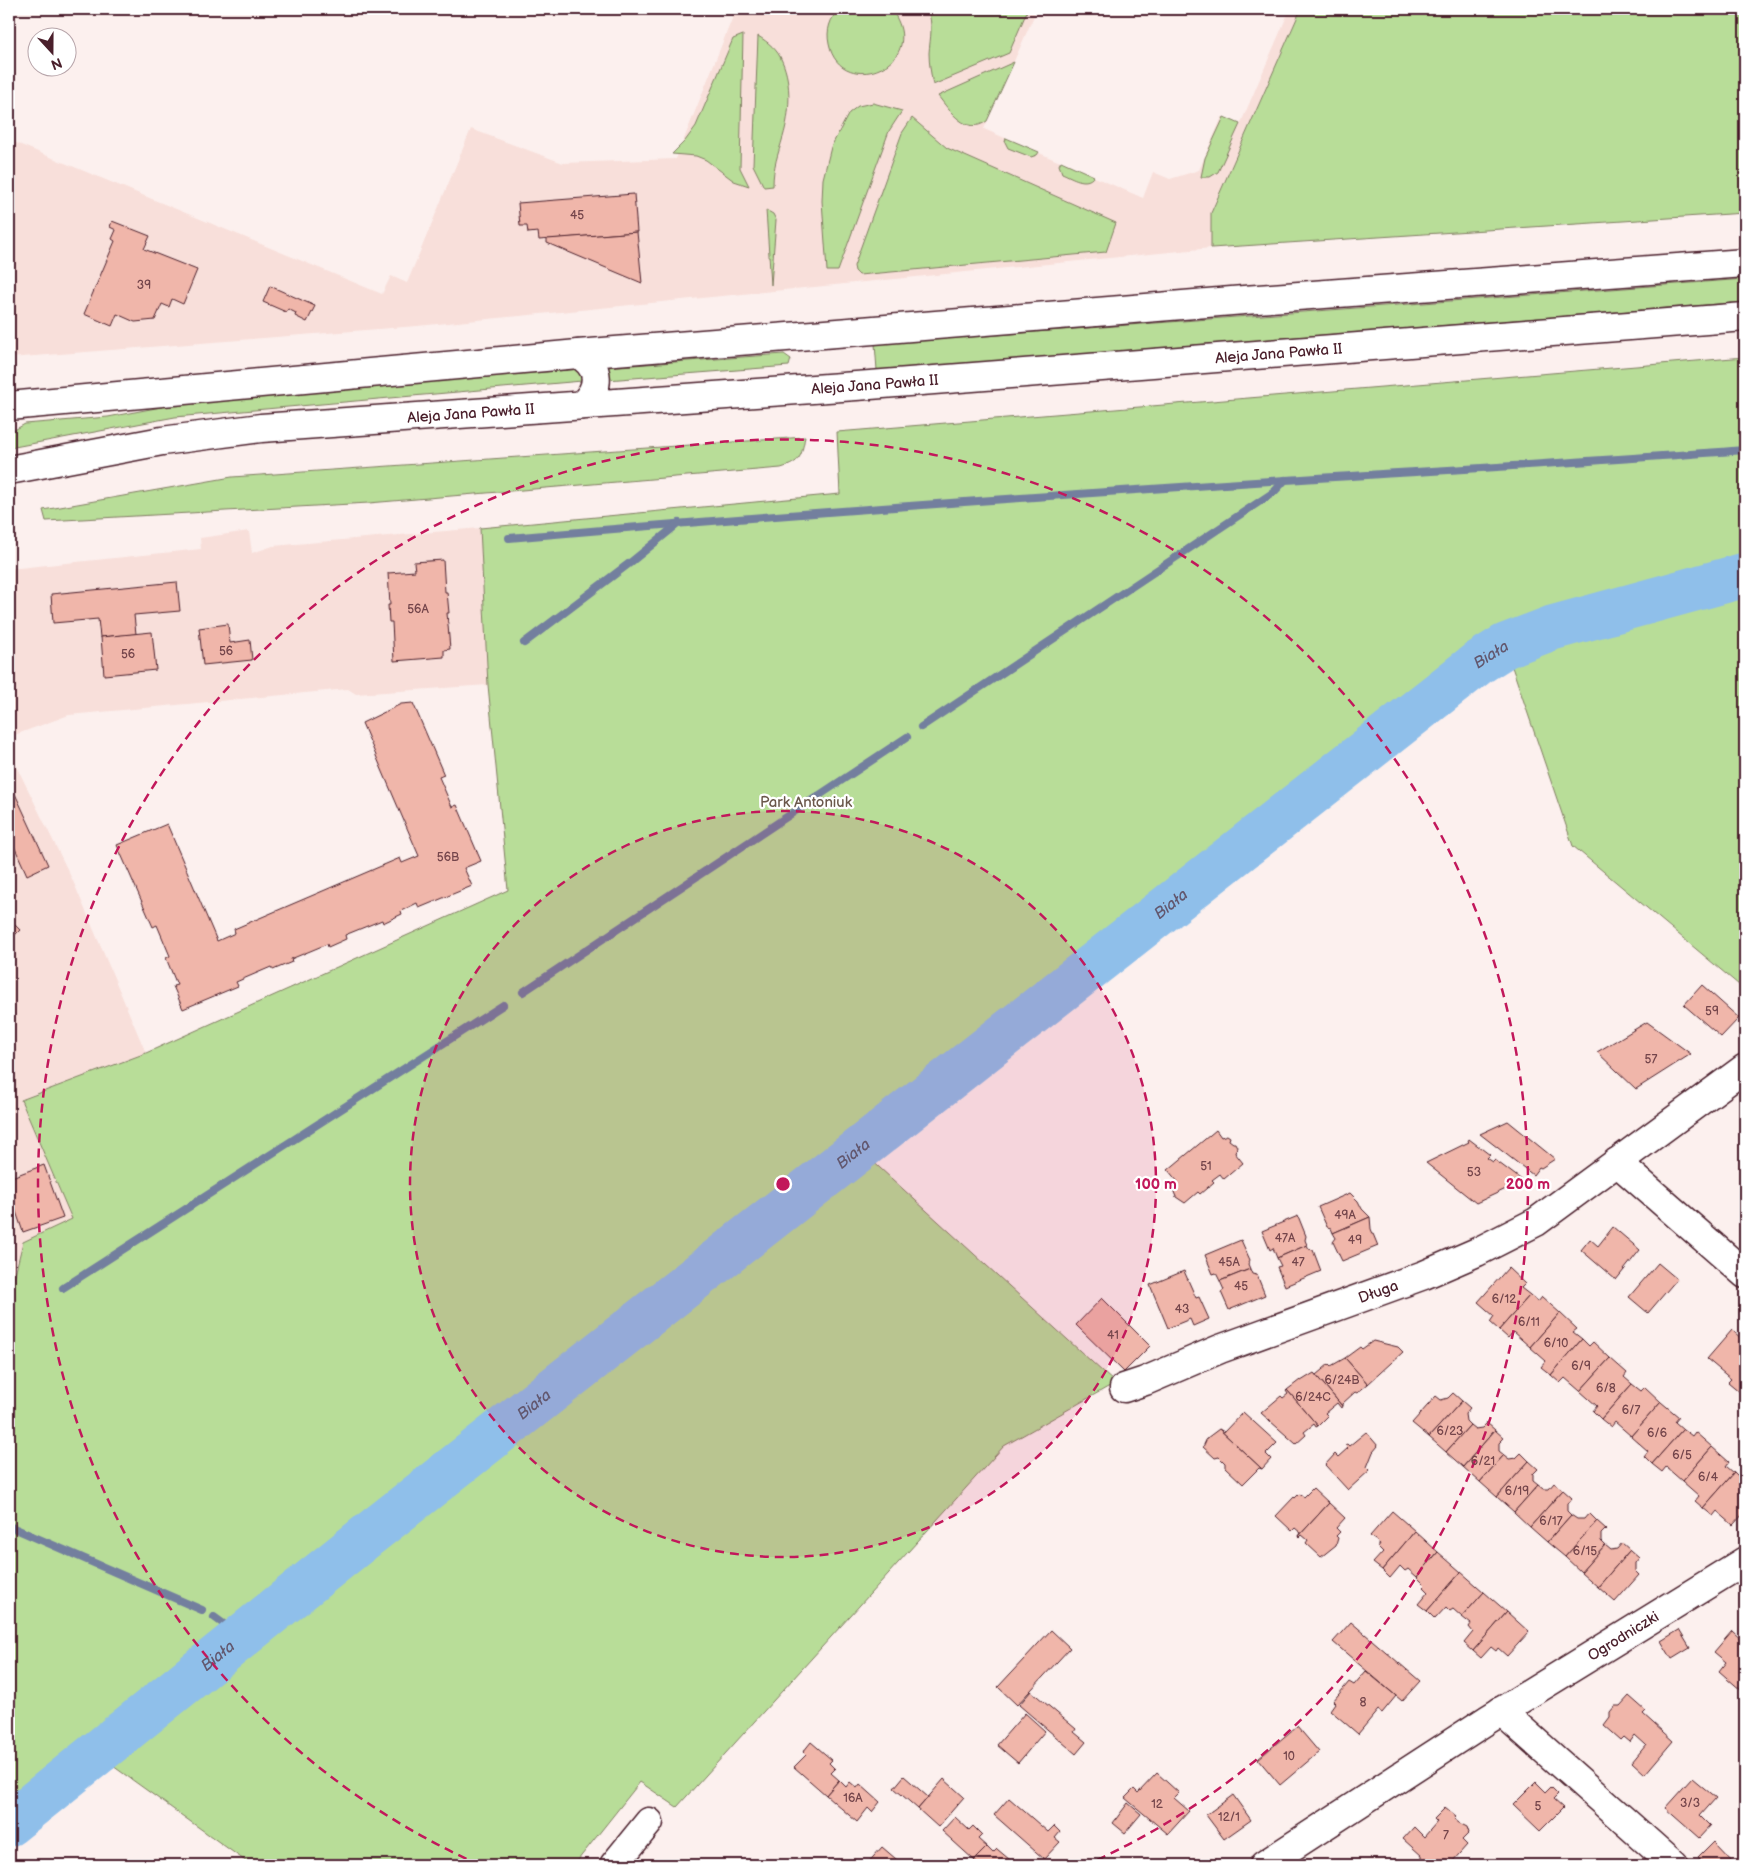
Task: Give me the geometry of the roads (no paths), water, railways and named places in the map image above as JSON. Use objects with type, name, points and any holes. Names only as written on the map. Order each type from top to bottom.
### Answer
[{"type":"main road","points":[[9,406],[578,354],[1745,263]]},
{"type":"main road","name":"Aleja Jana Pawła II","points":[[9,470],[162,441],[261,428],[898,382],[1745,317]]},
{"type":"main road","points":[[578,354],[586,358],[592,365],[596,382],[594,391],[582,405]]},
{"type":"main road","name":"Długa","points":[[1124,1388],[1145,1382],[1220,1349],[1424,1276],[1536,1222],[1745,1068]]},
{"type":"main road","points":[[1617,1162],[1745,1274]]},
{"type":"main road","name":"Ogrodniczki","points":[[1264,1865],[1501,1711],[1745,1561]]},
{"type":"main road","points":[[1501,1711],[1674,1865]]},
{"type":"main road","points":[[614,1865],[649,1822]]},
{"type":"waterway","points":[[509,538],[994,500],[1745,450]]},
{"type":"waterway","points":[[921,727],[1274,492],[1285,480]]},
{"type":"waterway","points":[[524,643],[679,523]]},
{"type":"waterway","name":"Biała","points":[[9,1824],[367,1536],[1478,663],[1505,646],[1552,628],[1745,575]]},
{"type":"waterway","points":[[523,992],[907,737]]},
{"type":"waterway","points":[[63,1288],[503,1005]]},
{"type":"waterway","points":[[9,1526],[202,1610]]},
{"type":"waterway","points":[[214,1617],[243,1638]]},
{"type":"park label","name":"Park Antoniuk","points":[[806,802]]}]
